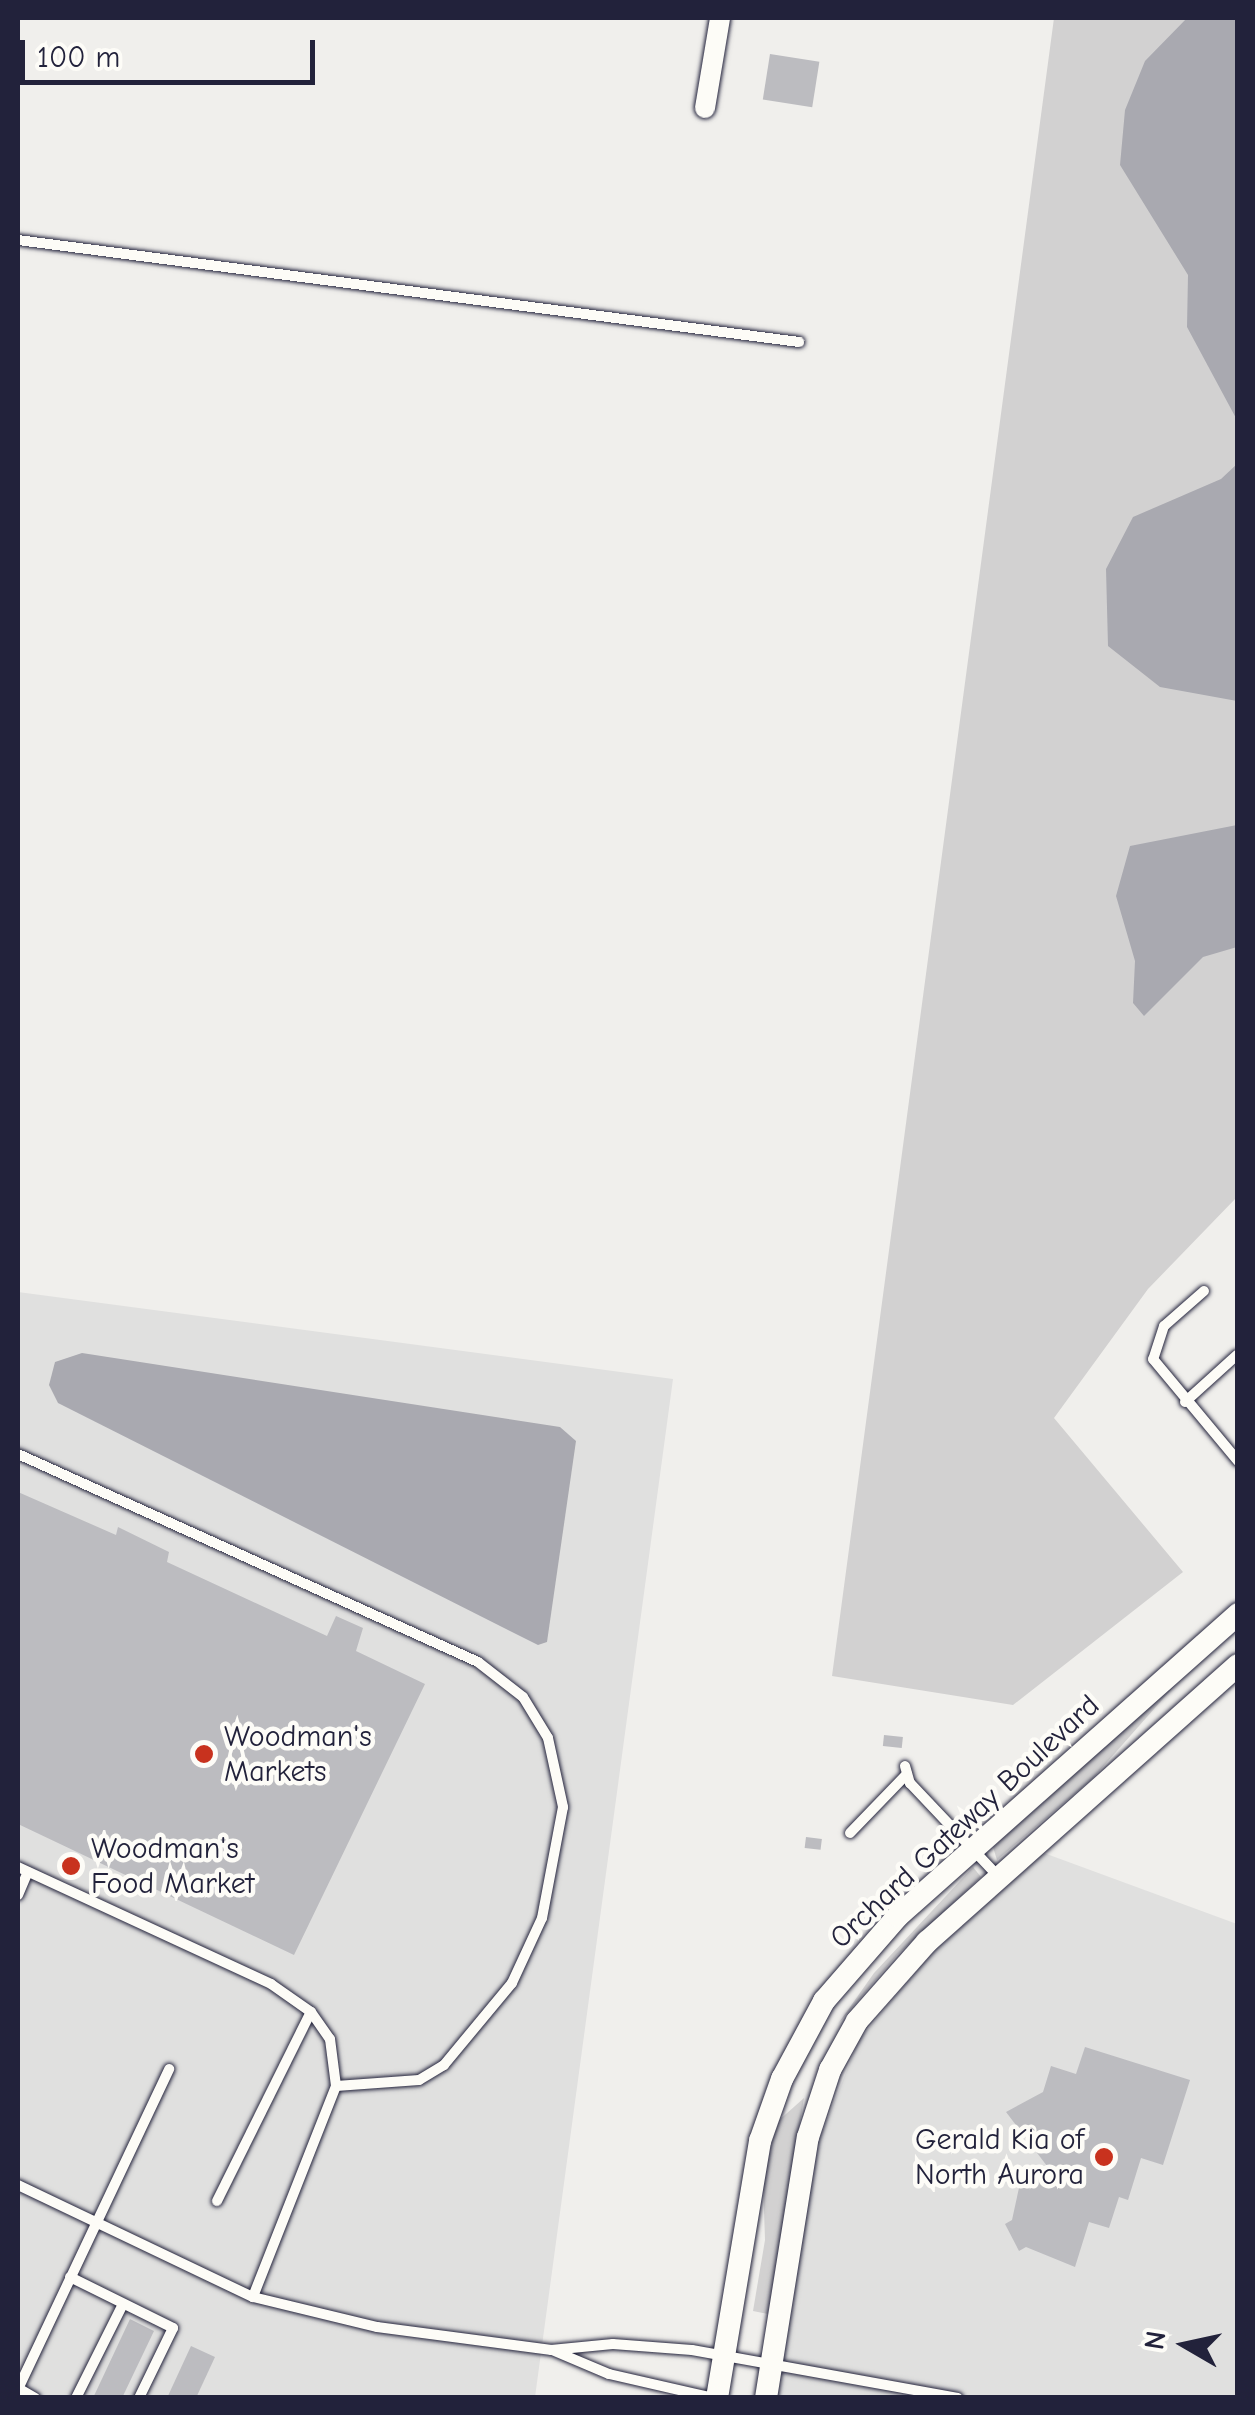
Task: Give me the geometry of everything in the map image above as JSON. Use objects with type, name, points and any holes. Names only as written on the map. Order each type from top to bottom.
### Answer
[{"type":"street","points":[[705,108],[720,18]]},
{"type":"street","name":"Orchard Gateway Boulevard","points":[[715,2398],[752,2174],[794,2051],[859,1957],[1238,1614]]},
{"type":"street","name":"Orchard Gateway Boulevard","points":[[766,2398],[801,2170],[830,2070],[892,1977],[1238,1665]]},
{"type":"lane","points":[[18,240],[799,342]]},
{"type":"lane","points":[[1204,1291],[1154,1341],[1153,1360],[1238,1461]]},
{"type":"lane","points":[[1185,1402],[1237,1355]]},
{"type":"lane","points":[[18,1454],[478,1662],[522,1697],[548,1738],[563,1807],[542,1918],[512,1983],[444,2065],[419,2080],[336,2086]]},
{"type":"lane","points":[[850,1833],[906,1770],[1000,1878]]},
{"type":"lane","points":[[18,1895],[23,1870],[271,1984],[312,2012],[330,2039],[336,2086],[253,2297]]},
{"type":"lane","points":[[217,2201],[312,2012]]},
{"type":"lane","points":[[35,2398],[18,2389],[169,2069]]},
{"type":"lane","points":[[18,2185],[253,2297],[377,2327],[551,2350],[613,2344],[723,2357],[958,2398]]},
{"type":"lane","points":[[70,2278],[173,2328],[139,2398]]},
{"type":"lane","points":[[76,2398],[123,2304]]},
{"type":"lane","points":[[551,2350],[609,2374],[715,2398]]},
{"type":"shaded area","points":[[1054,18],[1237,18],[1237,1197],[1148,1289],[1054,1418],[1183,1572],[1013,1705],[832,1676]]},
{"type":"shaded area","points":[[1187,18],[1237,18],[1237,420],[1187,327],[1188,275],[1120,165],[1125,110],[1145,61]]},
{"type":"shaded area","points":[[1237,464],[1238,701],[1160,687],[1108,646],[1106,569],[1133,517],[1221,479]]},
{"type":"shaded area","points":[[1237,825],[1237,947],[1203,957],[1144,1016],[1133,1003],[1135,961],[1116,896],[1130,846]]},
{"type":"shaded area","points":[[18,1292],[673,1379],[535,2397],[18,2398]]},
{"type":"shaded area","points":[[82,1353],[560,1427],[576,1441],[547,1642],[538,1645],[58,1403],[49,1385],[55,1362]]},
{"type":"shaded area","points":[[1177,1683],[1093,1778],[997,1860],[993,1847]]},
{"type":"shaded area","points":[[1044,1853],[1237,1924],[1237,2397],[777,2398],[817,2145],[859,2040],[929,1956]]},
{"type":"shaded area","points":[[973,1867],[981,1877],[897,1955],[838,2024],[874,1973]]},
{"type":"shaded area","points":[[804,2098],[768,2314],[753,2311],[765,2240],[763,2180],[777,2122]]},
{"type":"building","points":[[770,54],[819,62],[812,107],[763,99]]},
{"type":"building","name":"Woodman's Markets","points":[[18,1492],[116,1535],[118,1527],[169,1552],[167,1562],[327,1636],[336,1616],[363,1628],[356,1651],[425,1684],[294,1955],[18,1824]]},
{"type":"building","points":[[884,1735],[903,1737],[902,1748],[883,1746]]},
{"type":"building","points":[[806,1837],[822,1839],[821,1850],[805,1848]]},
{"type":"building","name":"Gerald Kia of North Aurora","points":[[1085,2047],[1190,2080],[1163,2165],[1141,2158],[1128,2200],[1119,2197],[1109,2228],[1089,2222],[1075,2267],[1026,2247],[1019,2251],[1005,2224],[1012,2220],[1022,2174],[1034,2178],[1047,2166],[1006,2112],[1043,2092],[1051,2066],[1076,2074]]},
{"type":"building","points":[[130,2319],[154,2331],[122,2398],[93,2398]]},
{"type":"building","points":[[191,2346],[215,2357],[196,2398],[167,2398]]},
{"type":"place","name":"Woodman's Markets","points":[[204,1754]]},
{"type":"place","name":"Woodman's Food Market","points":[[71,1866]]},
{"type":"place","name":"Gerald Kia of North Aurora","points":[[1104,2157]]}]
